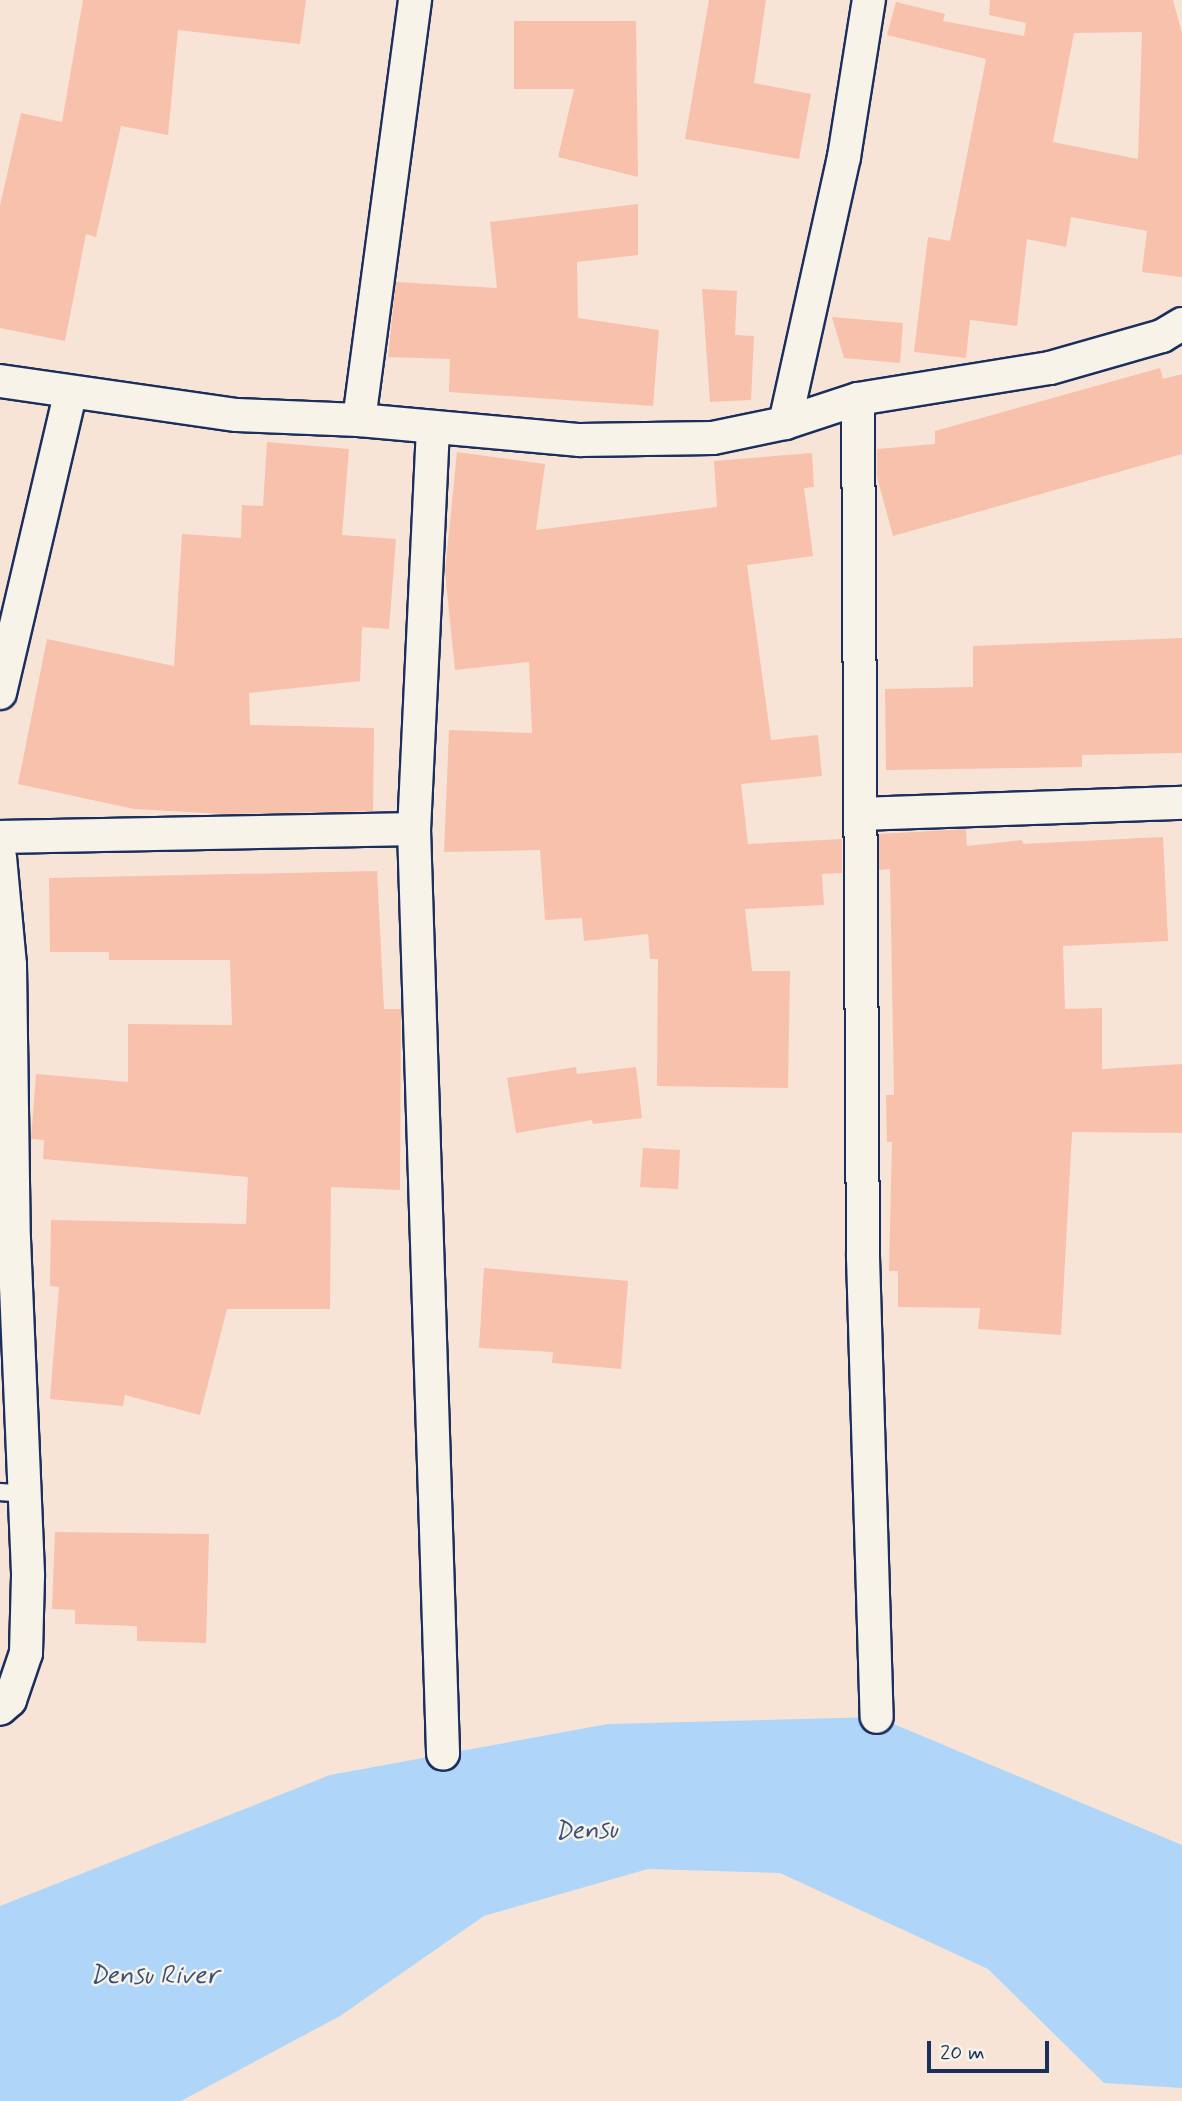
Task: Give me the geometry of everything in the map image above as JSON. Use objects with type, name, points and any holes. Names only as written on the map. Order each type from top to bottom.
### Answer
[{"type":"street","points":[[359,420],[415,0]]},
{"type":"street","points":[[785,423],[844,157],[869,0]]},
{"type":"street","points":[[0,380],[70,394],[237,415],[359,420],[580,440],[713,438],[785,423],[858,399],[1050,368],[1162,336],[1182,324]]},
{"type":"street","points":[[0,693],[70,394]]},
{"type":"street","points":[[858,399],[863,1257],[877,1717]]},
{"type":"street","points":[[433,428],[414,829],[443,1754]]},
{"type":"street","points":[[861,814],[1182,803]]},
{"type":"street","points":[[0,837],[414,829]]},
{"type":"street","points":[[0,857],[10,965],[14,1493],[26,1653],[10,1700],[0,1709]]},
{"type":"water","name":"Densu River","points":[[877,1717],[1182,1845],[1182,2088],[1104,2083],[988,1969],[780,1873],[648,1869],[484,1916],[340,2016],[181,2101],[0,2101],[0,1906],[330,1775],[608,1724]]},
{"type":"building","points":[[83,0],[306,0],[300,44],[178,30],[168,135],[121,126],[96,237],[86,234],[65,341],[0,328],[0,206],[21,113],[62,122]]},
{"type":"building","points":[[709,0],[766,0],[754,83],[811,94],[799,159],[685,139]]},
{"type":"building","points":[[990,0],[1173,0],[1182,33],[1182,277],[1142,272],[1147,231],[1071,217],[1066,247],[1027,239],[1017,326],[970,320],[966,358],[914,352],[928,237],[950,241],[986,59],[887,35],[896,2],[945,14],[943,21],[1024,36],[1026,23],[989,15]],"holes":[[[1142,32],[1138,159],[1053,142],[1074,33]]]},
{"type":"building","points":[[514,21],[636,21],[638,177],[558,157],[574,89],[514,89]]},
{"type":"building","points":[[638,204],[638,255],[577,262],[578,318],[659,330],[653,406],[449,392],[450,359],[388,357],[396,282],[497,288],[490,222]]},
{"type":"building","points":[[702,289],[737,291],[735,335],[754,336],[751,400],[710,402]]},
{"type":"building","points":[[832,317],[903,323],[900,363],[844,358]]},
{"type":"building","points":[[1160,368],[1163,379],[1182,374],[1182,454],[893,536],[877,477],[877,449],[935,444],[935,431]]},
{"type":"building","points":[[267,442],[349,449],[342,535],[396,539],[389,629],[362,627],[360,681],[249,693],[250,725],[374,728],[373,811],[224,814],[134,809],[18,784],[47,639],[174,666],[182,534],[241,538],[242,505],[263,506]]},
{"type":"building","points":[[457,452],[545,464],[536,530],[717,507],[714,461],[812,453],[814,487],[804,488],[813,556],[747,565],[771,740],[818,735],[822,776],[741,784],[748,844],[842,839],[842,873],[822,874],[824,905],[745,909],[752,971],[790,971],[788,1088],[657,1086],[658,959],[650,959],[648,934],[584,941],[582,918],[545,920],[540,850],[444,852],[449,730],[532,733],[529,662],[455,670],[445,572]]},
{"type":"building","points":[[1182,638],[1182,753],[1082,755],[1082,767],[886,770],[885,689],[973,687],[973,646]]},
{"type":"building","points":[[966,829],[967,846],[1022,840],[1023,844],[1163,837],[1168,941],[1063,946],[1065,1009],[1102,1008],[1102,1069],[1182,1064],[1182,1133],[1072,1132],[1061,1335],[978,1329],[980,1308],[898,1307],[898,1271],[889,1271],[892,1142],[887,1142],[886,1095],[894,1095],[890,869],[879,870],[879,834]]},
{"type":"building","points":[[377,871],[384,1009],[401,1009],[400,1190],[331,1187],[330,1309],[227,1309],[200,1415],[125,1395],[123,1406],[50,1399],[59,1287],[50,1286],[51,1220],[246,1224],[248,1177],[43,1159],[44,1140],[31,1139],[36,1074],[128,1082],[128,1024],[232,1025],[230,960],[109,960],[109,952],[50,952],[49,878]]},
{"type":"building","points":[[576,1067],[577,1074],[636,1067],[642,1118],[593,1124],[592,1120],[516,1133],[507,1078]]},
{"type":"building","points":[[643,1148],[680,1150],[678,1189],[640,1187]]},
{"type":"building","points":[[484,1268],[628,1281],[621,1369],[552,1363],[553,1352],[479,1348]]},
{"type":"building","points":[[55,1532],[209,1534],[206,1643],[137,1641],[137,1626],[75,1624],[75,1610],[52,1609]]},
{"type":"water label","name":"Densu","points":[[586,1832]]}]
